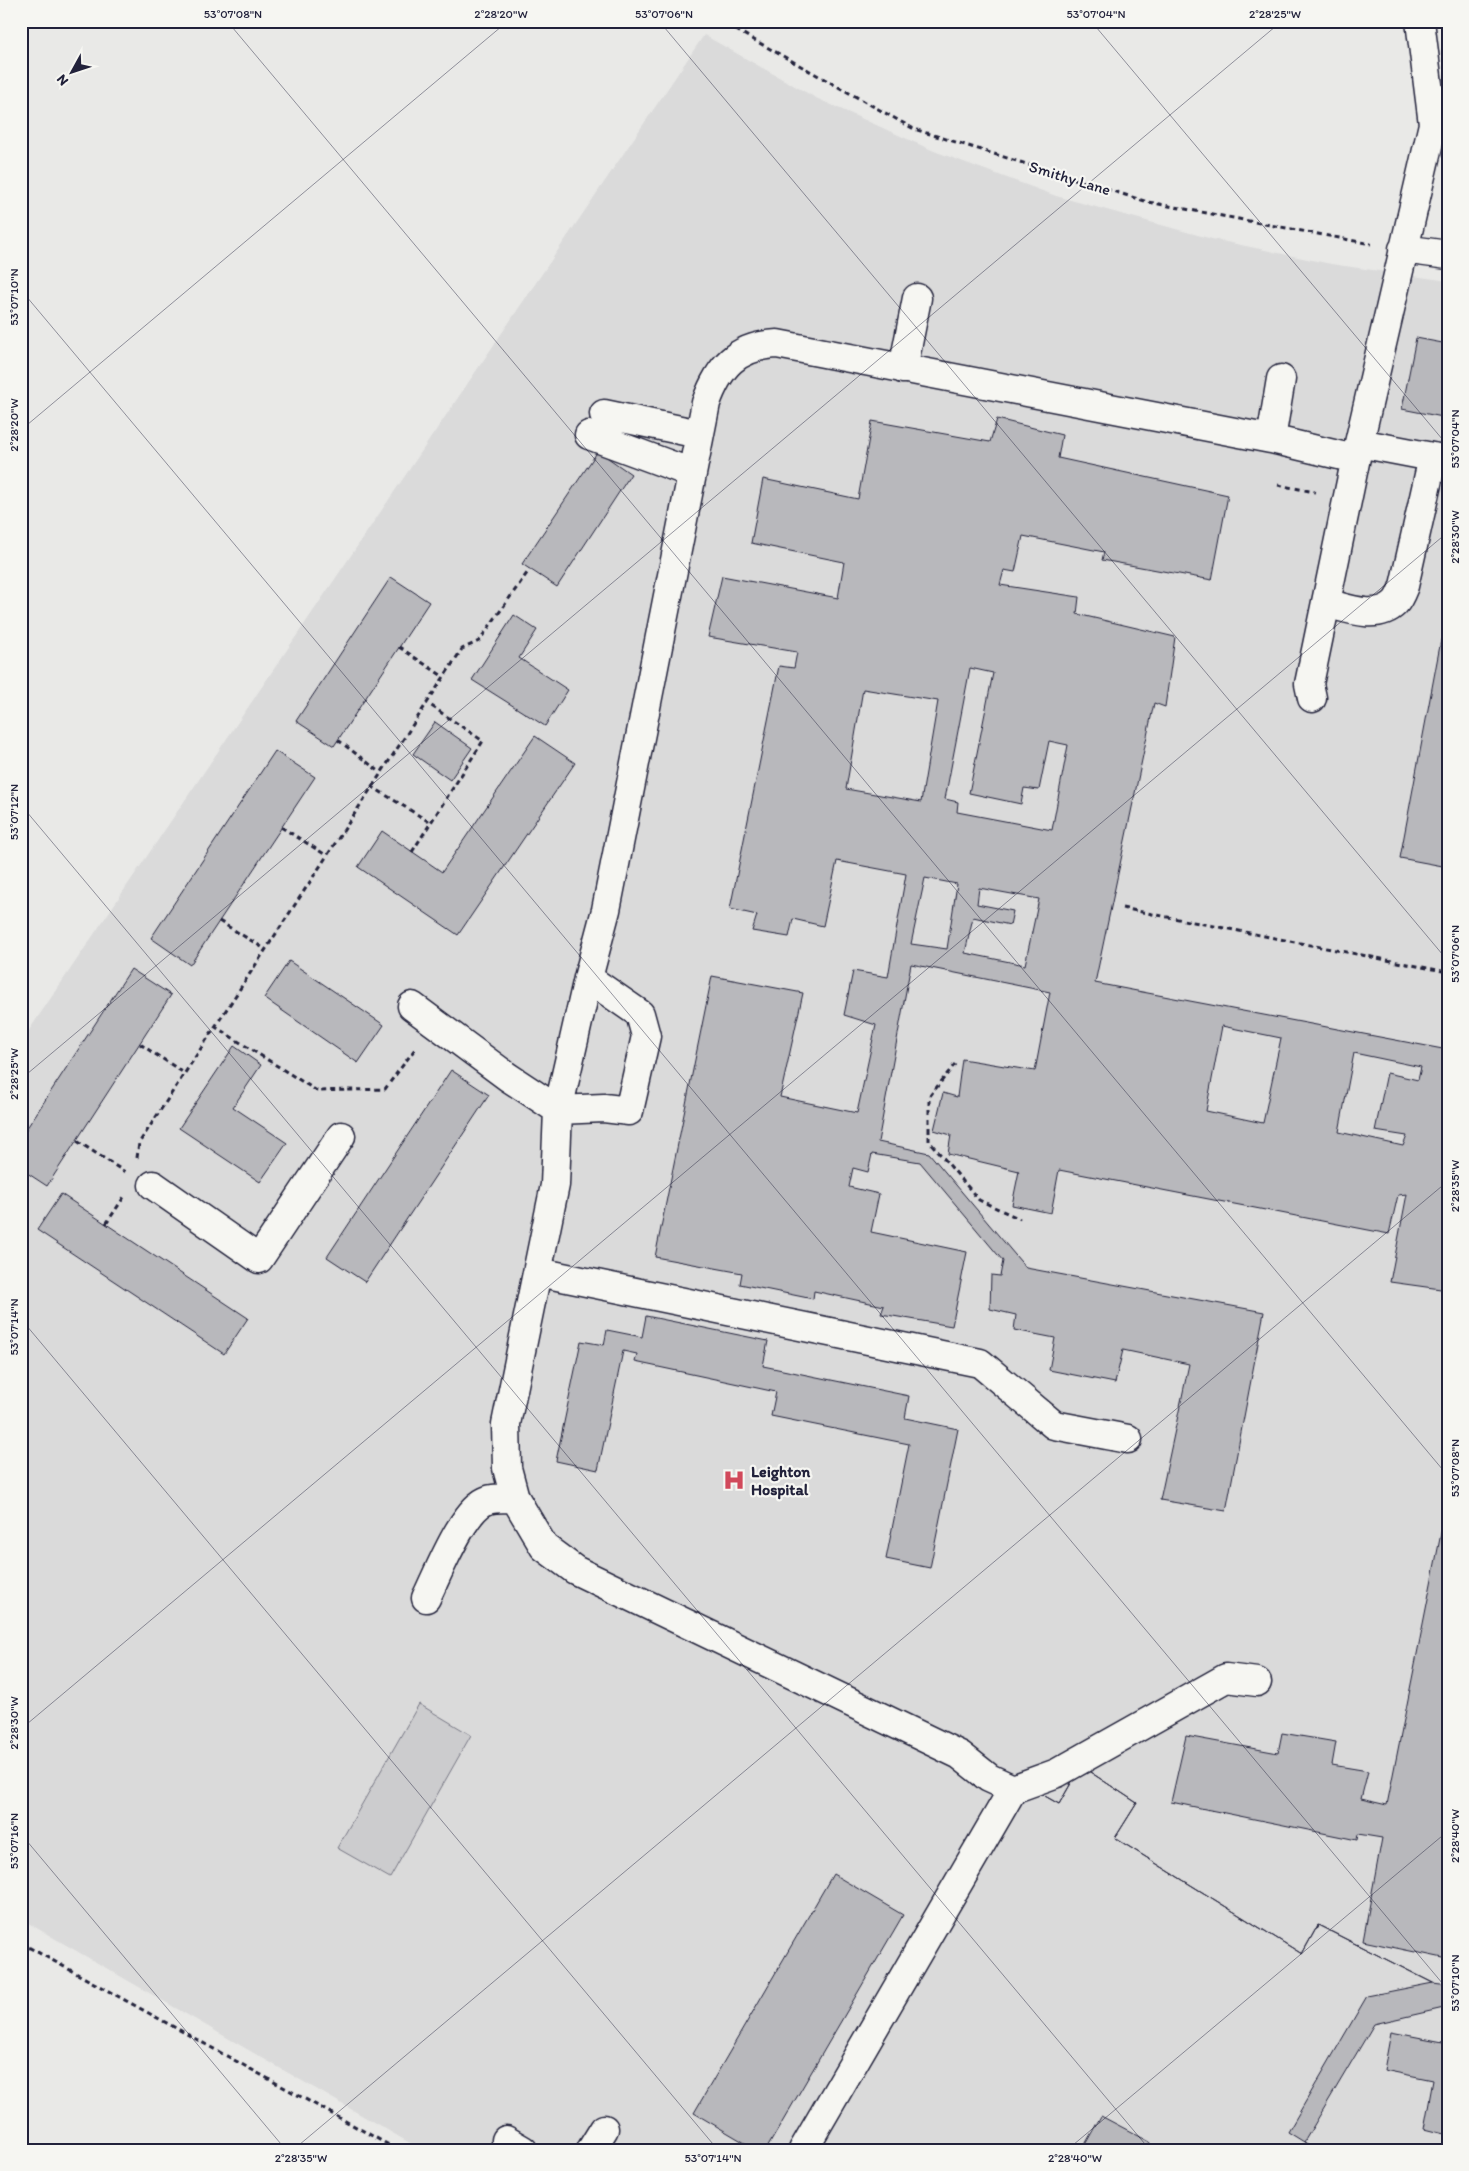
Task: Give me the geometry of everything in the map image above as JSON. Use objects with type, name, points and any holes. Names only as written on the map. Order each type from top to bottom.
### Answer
[{"type":"street","points":[[1420,21],[1432,124]]},
{"type":"street","points":[[1307,693],[1357,451],[1432,124],[1448,99]]},
{"type":"street","points":[[1403,249],[1448,255]]},
{"type":"street","points":[[902,369],[917,298]]},
{"type":"street","points":[[1013,1789],[989,1778],[960,1755],[575,1570],[544,1547],[516,1498],[507,1468],[506,1424],[555,1185],[558,1110],[588,978],[606,910],[706,403],[721,370],[746,350],[759,345],[776,344],[1270,439],[1357,451],[1440,459],[1404,586],[1395,603],[1379,612],[1361,611],[1326,603]]},
{"type":"street","points":[[1270,439],[1281,379]]},
{"type":"street","points":[[692,473],[597,425],[699,434]]},
{"type":"street","points":[[412,1006],[508,1077],[558,1110],[604,1108],[629,1110],[646,1036],[640,1014],[588,978]]},
{"type":"street","points":[[153,1184],[259,1259],[341,1136]]},
{"type":"street","points":[[538,1272],[980,1362],[1054,1425],[1128,1439]]},
{"type":"street","points":[[426,1598],[463,1522],[476,1506],[488,1499],[516,1498]]},
{"type":"street","points":[[803,2150],[1013,1789],[1057,1774],[1226,1678],[1257,1682]]},
{"type":"path","name":"Smithy Lane","points":[[720,21],[914,129],[1148,202],[1403,249]]},
{"type":"path","points":[[137,1161],[139,1144],[380,772],[462,649],[479,642],[530,570]]},
{"type":"path","points":[[399,647],[444,678]]},
{"type":"path","points":[[412,852],[483,741],[427,702]]},
{"type":"path","points":[[338,740],[380,772]]},
{"type":"path","points":[[371,786],[431,823]]},
{"type":"path","points":[[281,827],[326,855]]},
{"type":"path","points":[[1122,908],[1448,972]]},
{"type":"path","points":[[219,922],[265,949]]},
{"type":"path","points":[[214,1026],[317,1092],[385,1089],[435,1022]]},
{"type":"path","points":[[140,1044],[184,1073]]},
{"type":"path","points":[[955,1064],[929,1097],[929,1141],[979,1200],[1020,1218]]},
{"type":"path","points":[[77,1140],[126,1172]]},
{"type":"path","points":[[106,1224],[127,1192]]},
{"type":"path","points":[[21,1943],[398,2150]]},
{"type":"shaded area","name":"Leighton Hospital","points":[[704,35],[816,98],[934,151],[1056,196],[1212,239],[1331,264],[1448,281],[1448,2150],[422,2150],[21,1919],[21,1042]]},
{"type":"shaded area","points":[[419,1704],[471,1735],[390,1878],[337,1848]]},
{"type":"building","points":[[1416,338],[1448,344],[1448,418],[1402,409]]},
{"type":"building","points":[[997,419],[1062,435],[1058,458],[1228,495],[1212,580],[1102,560],[1104,552],[1023,536],[1015,572],[1004,570],[1000,585],[1079,597],[1077,614],[1175,637],[1165,707],[1154,703],[1095,983],[1448,1050],[1448,1290],[1390,1282],[1407,1194],[1398,1195],[1389,1234],[1059,1170],[1051,1213],[1012,1205],[1019,1171],[948,1154],[951,1135],[934,1130],[943,1093],[957,1097],[962,1059],[1035,1071],[1050,992],[911,964],[878,1142],[929,1153],[1026,1268],[1264,1312],[1226,1511],[1160,1500],[1189,1364],[1123,1350],[1115,1383],[1049,1370],[1055,1338],[1014,1330],[1016,1315],[990,1309],[991,1275],[1000,1276],[1003,1261],[920,1162],[872,1154],[868,1172],[853,1168],[849,1187],[879,1194],[871,1232],[967,1252],[952,1326],[881,1314],[884,1306],[814,1291],[813,1299],[740,1284],[742,1273],[655,1257],[712,976],[803,993],[780,1097],[857,1113],[876,1025],[844,1015],[853,971],[888,977],[906,874],[837,861],[823,926],[793,919],[789,937],[752,931],[757,915],[730,909],[779,666],[794,668],[797,652],[708,637],[722,576],[838,598],[844,562],[751,543],[763,479],[858,499],[872,421],[990,442]],"holes":[[[970,668],[993,673],[969,793],[1021,804],[1024,788],[1039,790],[1049,741],[1068,745],[1052,830],[957,812],[958,802],[945,799]],[[863,689],[938,701],[921,802],[846,789]],[[925,878],[957,884],[947,949],[911,944]],[[979,888],[1039,899],[1025,965],[965,953],[973,917],[1010,925],[1013,911],[977,904]],[[1222,1026],[1281,1038],[1263,1123],[1206,1111]],[[1354,1053],[1421,1067],[1418,1080],[1387,1073],[1375,1131],[1407,1136],[1403,1146],[1339,1132]]]},
{"type":"building","points":[[598,451],[631,474],[557,587],[522,564]]},
{"type":"building","points":[[391,577],[429,602],[334,746],[296,721]]},
{"type":"building","points":[[514,615],[537,630],[519,658],[568,690],[545,726],[472,680]]},
{"type":"building","points":[[1441,640],[1448,642],[1448,867],[1400,858]]},
{"type":"building","points":[[435,722],[472,748],[450,780],[413,754]]},
{"type":"building","points":[[535,736],[575,763],[458,935],[358,867],[382,831],[442,872]]},
{"type":"building","points":[[275,751],[315,777],[190,965],[151,938]]},
{"type":"building","points":[[289,961],[384,1025],[358,1063],[264,998]]},
{"type":"building","points":[[131,969],[171,995],[47,1186],[21,1169],[21,1137]]},
{"type":"building","points":[[234,1046],[261,1065],[233,1107],[287,1143],[260,1182],[179,1128]]},
{"type":"building","points":[[451,1070],[489,1095],[365,1282],[327,1257]]},
{"type":"building","points":[[61,1194],[248,1318],[224,1354],[37,1230]]},
{"type":"building","points":[[646,1316],[768,1341],[763,1366],[909,1396],[905,1418],[958,1429],[930,1568],[886,1559],[909,1444],[771,1416],[776,1392],[635,1362],[637,1354],[623,1351],[598,1470],[556,1461],[581,1341],[604,1345],[607,1330],[642,1337]]},
{"type":"building","points":[[1448,1498],[1448,1959],[1363,1941],[1382,1838],[1358,1834],[1357,1840],[1171,1802],[1186,1736],[1278,1753],[1282,1733],[1336,1742],[1332,1765],[1368,1771],[1361,1799],[1387,1805]]},
{"type":"building","points":[[1081,1766],[1137,1803],[1115,1838],[1302,1954],[1318,1925],[1433,1983],[1367,1996],[1288,2132],[1317,2150],[1146,2150],[1150,2142],[1101,2116],[1082,2150],[817,2150],[1029,1787],[1059,1804]]},
{"type":"building","points":[[1081,1766],[1137,1803],[1115,1838],[1302,1954],[1318,1925],[1433,1983],[1448,1985],[1448,2007],[1374,2024],[1304,2142],[1317,2150],[817,2150],[1029,1787],[1059,1804]]},
{"type":"building","points":[[833,1874],[903,1915],[766,2150],[757,2150],[694,2113]]},
{"type":"building","points":[[1391,2032],[1448,2043],[1448,2135],[1424,2129],[1433,2080],[1384,2070]]},
{"type":"place","name":"Leighton Hospital","points":[[734,1480]]}]
